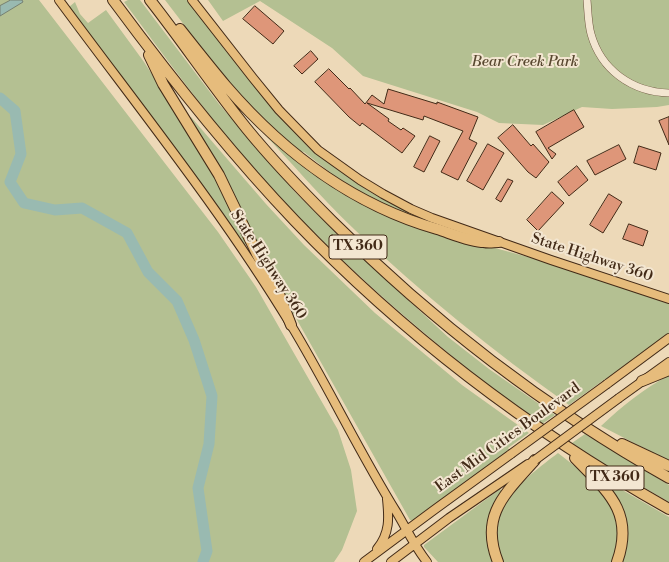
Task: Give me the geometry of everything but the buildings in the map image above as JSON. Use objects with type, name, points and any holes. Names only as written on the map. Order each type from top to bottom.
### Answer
[{"type":"highway","name":"TX 360","points":[[150,0],[247,129],[291,179],[385,272],[452,330],[522,384],[594,433],[669,478]]},
{"type":"highway","name":"TX 360","points":[[114,1],[142,39],[235,156],[295,222],[386,309],[495,397],[563,446],[614,478],[669,509]]},
{"type":"highway","points":[[164,18],[179,27],[227,86],[261,122],[310,166],[339,186],[367,202],[395,215],[425,226],[482,242],[499,242]]},
{"type":"highway","points":[[142,39],[163,84],[220,175],[257,254],[279,294],[291,325]]},
{"type":"highway","points":[[642,381],[669,370]]},
{"type":"highway","points":[[594,433],[669,466]]},
{"type":"highway","points":[[563,446],[607,492],[616,504],[621,519],[623,535],[621,550],[617,562]]},
{"type":"highway","points":[[498,562],[492,541],[492,529],[496,512],[505,495],[535,460]]},
{"type":"main road","name":"State Highway 360","points":[[192,0],[270,99],[303,135],[318,150],[360,180],[411,209],[499,242],[669,298]]},
{"type":"main road","name":"State Highway 360","points":[[61,3],[219,214],[250,260],[291,325],[387,497],[414,544],[427,562]]},
{"type":"main road","points":[[651,292],[669,292]]},
{"type":"main road","name":"East Mid Cities Boulevard","points":[[366,560],[669,338]]},
{"type":"main road","name":"East Mid Cities Boulevard","points":[[391,562],[414,544],[535,460],[669,362]]},
{"type":"main road","points":[[366,560],[382,542],[386,534],[389,517],[387,497]]},
{"type":"street","points":[[587,2],[591,36],[603,60],[619,77],[636,86],[645,90],[669,93]]},
{"type":"green space","points":[[0,0],[39,0],[218,232],[256,287],[338,430],[351,470],[357,511],[342,550],[334,562],[0,562]]},
{"type":"green space","points":[[128,0],[140,0],[219,104],[296,193],[340,237],[448,337],[489,369],[555,415],[542,424],[485,383],[408,319],[322,241],[269,186],[213,119],[124,2]]},
{"type":"green space","points":[[165,0],[188,0],[247,78],[268,102],[290,126],[338,169],[364,188],[427,220],[426,221],[378,201],[356,189],[332,174],[304,152],[299,151],[277,133],[231,86]]},
{"type":"green space","name":"Bear Creek Park","points":[[208,0],[669,0],[669,105],[612,109],[582,107],[543,125],[499,123],[477,112],[363,76],[332,48],[260,1],[223,21]]},
{"type":"green space","points":[[75,2],[80,14],[88,23],[106,10],[144,62],[210,164],[248,243],[245,245],[166,136],[69,7]]},
{"type":"green space","points":[[191,117],[266,204],[304,245],[375,313],[462,385],[529,433],[508,448],[509,450],[417,518],[416,517],[414,521],[410,520],[288,304],[189,120]]},
{"type":"green space","points":[[259,124],[314,172],[442,234],[550,263],[669,304],[669,334],[569,405],[513,364],[459,321],[380,254],[317,192],[257,126]]},
{"type":"green space","points":[[669,375],[669,461],[601,426],[634,398]]},
{"type":"green space","points":[[585,434],[669,485],[669,502],[607,466],[572,443]]},
{"type":"green space","points":[[558,453],[590,478],[609,499],[616,512],[619,540],[612,562],[503,562],[497,545],[496,528],[500,513],[508,499],[519,486]]},
{"type":"green space","points":[[612,484],[669,517],[669,562],[621,562],[620,504],[609,488]]},
{"type":"green space","points":[[500,489],[503,492],[497,500],[495,562],[438,562],[424,547],[424,545]]},
{"type":"water","points":[[11,0],[22,0],[23,2],[0,16],[0,6]]},
{"type":"waterway","points":[[0,98],[15,111],[21,154],[10,182],[24,203],[55,210],[82,208],[127,233],[148,272],[177,301],[194,340],[212,396],[209,444],[198,488],[207,551],[203,562]]}]
